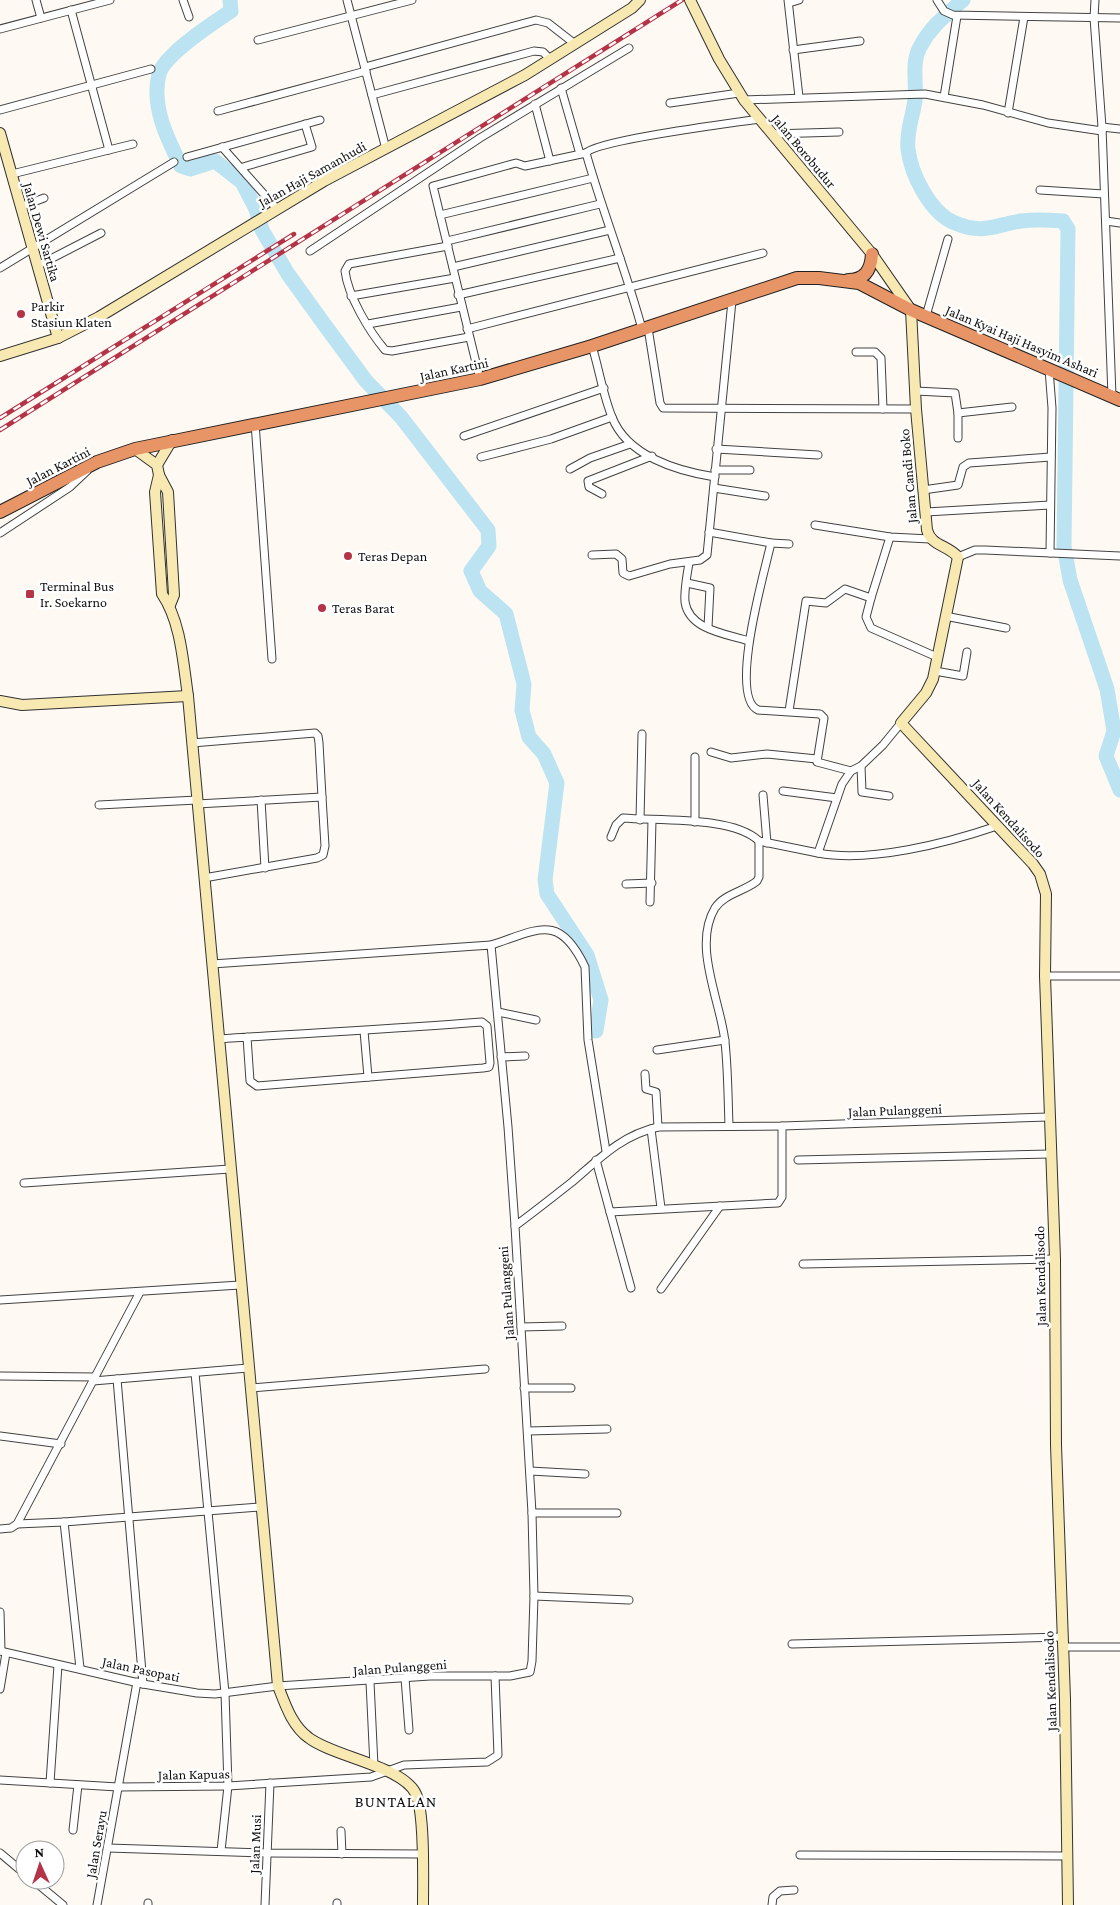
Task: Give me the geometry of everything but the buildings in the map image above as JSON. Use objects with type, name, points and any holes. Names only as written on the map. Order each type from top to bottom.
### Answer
[{"type":"highway","points":[[840,279],[855,280],[864,276],[869,271],[872,254]]},
{"type":"highway","name":"Jalan Kartini","points":[[0,512],[96,462],[135,448],[480,379],[592,346],[791,280],[840,279],[859,283],[911,310]]},
{"type":"highway","name":"Jalan Kyai Haji Hasyim Ashari","points":[[911,310],[1116,398]]},
{"type":"street","points":[[36,0],[41,18]]},
{"type":"street","points":[[183,0],[189,17]]},
{"type":"street","points":[[347,0],[386,149]]},
{"type":"street","points":[[258,40],[412,0]]},
{"type":"street","name":"Jalan Haji Samanhudi","points":[[0,357],[58,338],[99,317],[277,209],[550,60],[636,4],[647,0]]},
{"type":"street","name":"Jalan Borobudur","points":[[690,0],[719,59],[759,120],[872,254],[911,310]]},
{"type":"street","points":[[799,0],[788,2],[799,97]]},
{"type":"street","points":[[937,0],[946,12],[957,16],[1120,18]]},
{"type":"street","points":[[1095,0],[1094,18],[1102,129],[1116,398]]},
{"type":"street","points":[[0,29],[105,1]]},
{"type":"street","points":[[71,10],[109,150]]},
{"type":"street","points":[[944,97],[957,16]]},
{"type":"street","points":[[1008,113],[1024,17]]},
{"type":"street","points":[[218,111],[536,20],[548,23],[574,44]]},
{"type":"street","points":[[793,50],[860,41]]},
{"type":"street","points":[[310,251],[535,104],[629,48]]},
{"type":"street","points":[[372,96],[534,51],[543,52],[550,60]]},
{"type":"street","points":[[0,110],[151,70]]},
{"type":"street","points":[[561,88],[645,329],[662,406],[916,410]]},
{"type":"street","points":[[670,103],[742,96],[799,97],[925,94],[1057,125],[1120,129]]},
{"type":"street","points":[[535,104],[550,161]]},
{"type":"street","points":[[187,157],[320,120]]},
{"type":"street","points":[[433,186],[516,163],[525,166],[583,154],[592,147],[638,138],[759,120]]},
{"type":"street","points":[[243,168],[312,147],[305,124]]},
{"type":"street","points":[[772,134],[839,132]]},
{"type":"street","name":"Jalan Dewi Sartika","points":[[0,133],[58,338]]},
{"type":"street","points":[[12,174],[133,144]]},
{"type":"street","points":[[222,147],[243,168],[277,209]]},
{"type":"street","points":[[0,268],[174,162]]},
{"type":"street","points":[[430,171],[458,295],[480,379]]},
{"type":"street","points":[[440,215],[593,178]]},
{"type":"street","points":[[1040,190],[1104,194]]},
{"type":"street","points":[[20,207],[44,198]]},
{"type":"street","points":[[469,338],[388,351],[383,348],[351,296],[345,271],[347,265],[447,244],[600,204]]},
{"type":"street","points":[[1106,221],[1120,224]]},
{"type":"street","points":[[453,267],[610,230]]},
{"type":"street","points":[[37,266],[101,233]]},
{"type":"street","points":[[926,316],[948,239]]},
{"type":"street","points":[[467,329],[763,253]]},
{"type":"street","points":[[458,295],[620,258]]},
{"type":"street","points":[[351,296],[455,278]]},
{"type":"street","points":[[592,555],[616,554],[622,559],[623,573],[629,576],[670,564],[689,563],[704,558],[707,555],[732,300]]},
{"type":"street","points":[[368,324],[461,307]]},
{"type":"street","name":"Jalan Candi Boko","points":[[911,310],[916,410],[927,530],[930,539],[952,551],[958,557]]},
{"type":"street","points":[[592,346],[612,418],[630,444],[652,456],[682,468],[715,473],[750,470]]},
{"type":"street","points":[[856,352],[875,352],[881,358],[883,410]]},
{"type":"street","points":[[1054,371],[1050,505],[1054,554]]},
{"type":"street","points":[[464,436],[604,388]]},
{"type":"street","points":[[916,392],[955,393],[958,413],[958,438]]},
{"type":"street","points":[[958,413],[1012,407]]},
{"type":"street","points":[[481,456],[551,439],[612,418]]},
{"type":"street","points":[[255,423],[272,658]]},
{"type":"street","points":[[172,440],[158,470],[155,492],[162,594],[170,605],[179,638],[188,696],[260,1507],[278,1686],[288,1711],[308,1738],[325,1748],[388,1772],[406,1782],[416,1793],[420,1809],[423,1905]]},
{"type":"street","points":[[570,469],[590,458],[630,444]]},
{"type":"street","points":[[135,448],[158,470],[168,492],[174,594],[170,605]]},
{"type":"street","points":[[716,449],[818,455]]},
{"type":"street","points":[[602,494],[589,487],[588,481],[624,469],[652,456]]},
{"type":"street","points":[[923,490],[958,485],[963,467],[968,463],[1051,457]]},
{"type":"street","points":[[0,534],[70,487],[96,462]]},
{"type":"street","points":[[714,488],[765,496]]},
{"type":"street","points":[[155,492],[168,492]]},
{"type":"street","points":[[926,512],[1050,505]]},
{"type":"street","points":[[815,525],[890,536],[930,539]]},
{"type":"street","points":[[709,532],[771,543],[789,544]]},
{"type":"street","points":[[890,536],[866,618],[871,628],[938,657]]},
{"type":"street","points":[[771,543],[749,641],[746,694],[751,705],[758,710],[816,713],[823,716],[817,759],[818,764],[851,771]]},
{"type":"street","points":[[818,853],[842,784],[851,771],[861,766],[883,745],[926,693],[935,671],[958,557],[975,550],[1120,556]]},
{"type":"street","points":[[689,563],[685,601],[687,611],[694,621],[749,641]]},
{"type":"street","points":[[687,583],[710,588],[708,627]]},
{"type":"street","points":[[789,711],[806,601],[824,604],[846,589],[871,598]]},
{"type":"street","points":[[945,616],[1006,628]]},
{"type":"street","points":[[935,671],[963,676],[967,652]]},
{"type":"street","points":[[0,702],[22,704],[188,696]]},
{"type":"street","name":"Jalan Kendalisodo","points":[[901,723],[1033,864],[1040,874],[1046,894],[1044,976],[1055,1259],[1056,1445],[1063,1650],[1068,1905]]},
{"type":"street","points":[[192,743],[315,733],[318,736],[319,744],[325,846],[323,855],[265,868],[204,878]]},
{"type":"street","points":[[640,820],[642,734]]},
{"type":"street","points":[[711,752],[730,758],[767,754],[817,759]]},
{"type":"street","points":[[695,758],[695,822]]},
{"type":"street","points":[[861,766],[862,792],[889,796]]},
{"type":"street","points":[[783,790],[837,798]]},
{"type":"street","points":[[763,795],[767,843]]},
{"type":"street","points":[[99,806],[322,797]]},
{"type":"street","points":[[261,800],[265,868]]},
{"type":"street","points":[[611,837],[616,825],[623,818],[695,822],[735,828],[751,834],[759,841],[767,843],[838,856],[867,856],[936,843],[997,826]]},
{"type":"street","points":[[650,902],[652,883],[652,820]]},
{"type":"street","points":[[729,1126],[725,1040],[707,949],[707,929],[716,906],[757,881],[759,877],[759,841]]},
{"type":"street","points":[[626,884],[652,883]]},
{"type":"street","points":[[212,964],[491,945],[545,928],[558,932],[571,943],[585,967],[588,1040],[606,1151]]},
{"type":"street","points":[[491,945],[498,1012],[514,1226]]},
{"type":"street","points":[[1044,976],[1120,976]]},
{"type":"street","points":[[498,1012],[536,1020]]},
{"type":"street","points":[[219,1039],[247,1037],[364,1031],[482,1022],[486,1024],[488,1029],[490,1063],[487,1068],[253,1085],[250,1081],[247,1037]]},
{"type":"street","points":[[364,1031],[368,1077]]},
{"type":"street","points":[[657,1050],[725,1040]]},
{"type":"street","points":[[501,1057],[525,1056]]},
{"type":"street","points":[[645,1074],[646,1089],[656,1092],[654,1128],[661,1208]]},
{"type":"street","name":"Jalan Pulanggeni","points":[[278,1686],[370,1682],[405,1678],[495,1676],[526,1673],[531,1669],[534,1596],[532,1513],[514,1226],[606,1151],[627,1138],[654,1128],[782,1126],[1048,1117]]},
{"type":"street","points":[[614,1211],[778,1203],[781,1201],[782,1126]]},
{"type":"street","points":[[798,1160],[1050,1154]]},
{"type":"street","points":[[598,1158],[614,1211],[631,1288]]},
{"type":"street","points":[[24,1184],[230,1169]]},
{"type":"street","points":[[661,1289],[720,1206]]},
{"type":"street","points":[[803,1264],[1055,1259]]},
{"type":"street","points":[[0,1300],[240,1285]]},
{"type":"street","points":[[0,1529],[11,1528],[17,1524],[140,1292]]},
{"type":"street","points":[[521,1327],[562,1326]]},
{"type":"street","points":[[0,1376],[117,1379],[248,1368]]},
{"type":"street","points":[[250,1388],[485,1369]]},
{"type":"street","points":[[195,1373],[225,1693],[228,1786],[221,1851]]},
{"type":"street","name":"Jalan Serayu","points":[[97,1905],[118,1787],[140,1683],[117,1379]]},
{"type":"street","points":[[524,1388],[570,1388]]},
{"type":"street","points":[[528,1431],[607,1429]]},
{"type":"street","points":[[0,1436],[61,1444]]},
{"type":"street","points":[[530,1472],[586,1474]]},
{"type":"street","points":[[17,1524],[129,1518],[260,1507]]},
{"type":"street","points":[[532,1513],[617,1513]]},
{"type":"street","points":[[64,1522],[80,1668]]},
{"type":"street","points":[[534,1596],[629,1600]]},
{"type":"street","points":[[0,1612],[2,1652],[0,1689]]},
{"type":"street","points":[[792,1644],[1063,1650],[1120,1647]]},
{"type":"street","name":"Jalan Pasopati","points":[[2,1652],[140,1683],[197,1693],[225,1693],[278,1686]]},
{"type":"street","points":[[50,1783],[58,1665]]},
{"type":"street","name":"Jalan Kapuas","points":[[0,1780],[118,1787],[228,1786],[371,1777],[412,1764],[487,1762],[496,1758],[498,1749],[495,1676]]},
{"type":"street","points":[[405,1678],[409,1730]]},
{"type":"street","points":[[370,1682],[374,1766]]},
{"type":"street","name":"Jalan Musi","points":[[265,1905],[270,1783]]},
{"type":"street","points":[[73,1830],[78,1785]]},
{"type":"street","points":[[341,1830],[342,1854]]},
{"type":"street","points":[[108,1848],[267,1853],[422,1854]]},
{"type":"street","points":[[0,1853],[15,1866]]},
{"type":"street","points":[[800,1855],[1067,1856]]},
{"type":"street","points":[[45,1890],[63,1905]]},
{"type":"street","points":[[772,1905],[773,1896],[776,1893],[794,1890]]},
{"type":"waterway","points":[[230,0],[231,11],[180,48],[170,57],[159,74],[157,98],[166,133],[181,166],[190,169],[215,161],[242,182],[256,209],[262,230],[288,274],[366,381],[401,417],[488,530],[489,546],[471,571],[480,591],[506,614],[524,684],[522,710],[529,737],[544,754],[557,783],[545,880],[547,894],[587,955],[601,1000],[596,1031]]},
{"type":"waterway","points":[[963,0],[934,27],[917,53],[915,100],[908,136],[908,149],[913,170],[923,192],[938,211],[955,223],[965,227],[982,229],[1021,221],[1053,220],[1063,221],[1068,229],[1064,546],[1070,580],[1107,689],[1114,731],[1106,756],[1120,790]]},
{"type":"railway","points":[[0,430],[682,0]]},
{"type":"railway","points":[[0,418],[294,234]]},
{"type":"place","name":"Parkir Stasiun Klaten","points":[[21,314]]},
{"type":"place","name":"Teras Depan","points":[[348,556]]},
{"type":"place","name":"Terminal Bus Ir. Soekarno","points":[[30,594]]},
{"type":"place","name":"Teras Barat","points":[[322,608]]},
{"type":"district","name":"BUNTALAN","points":[[396,1801]]}]
